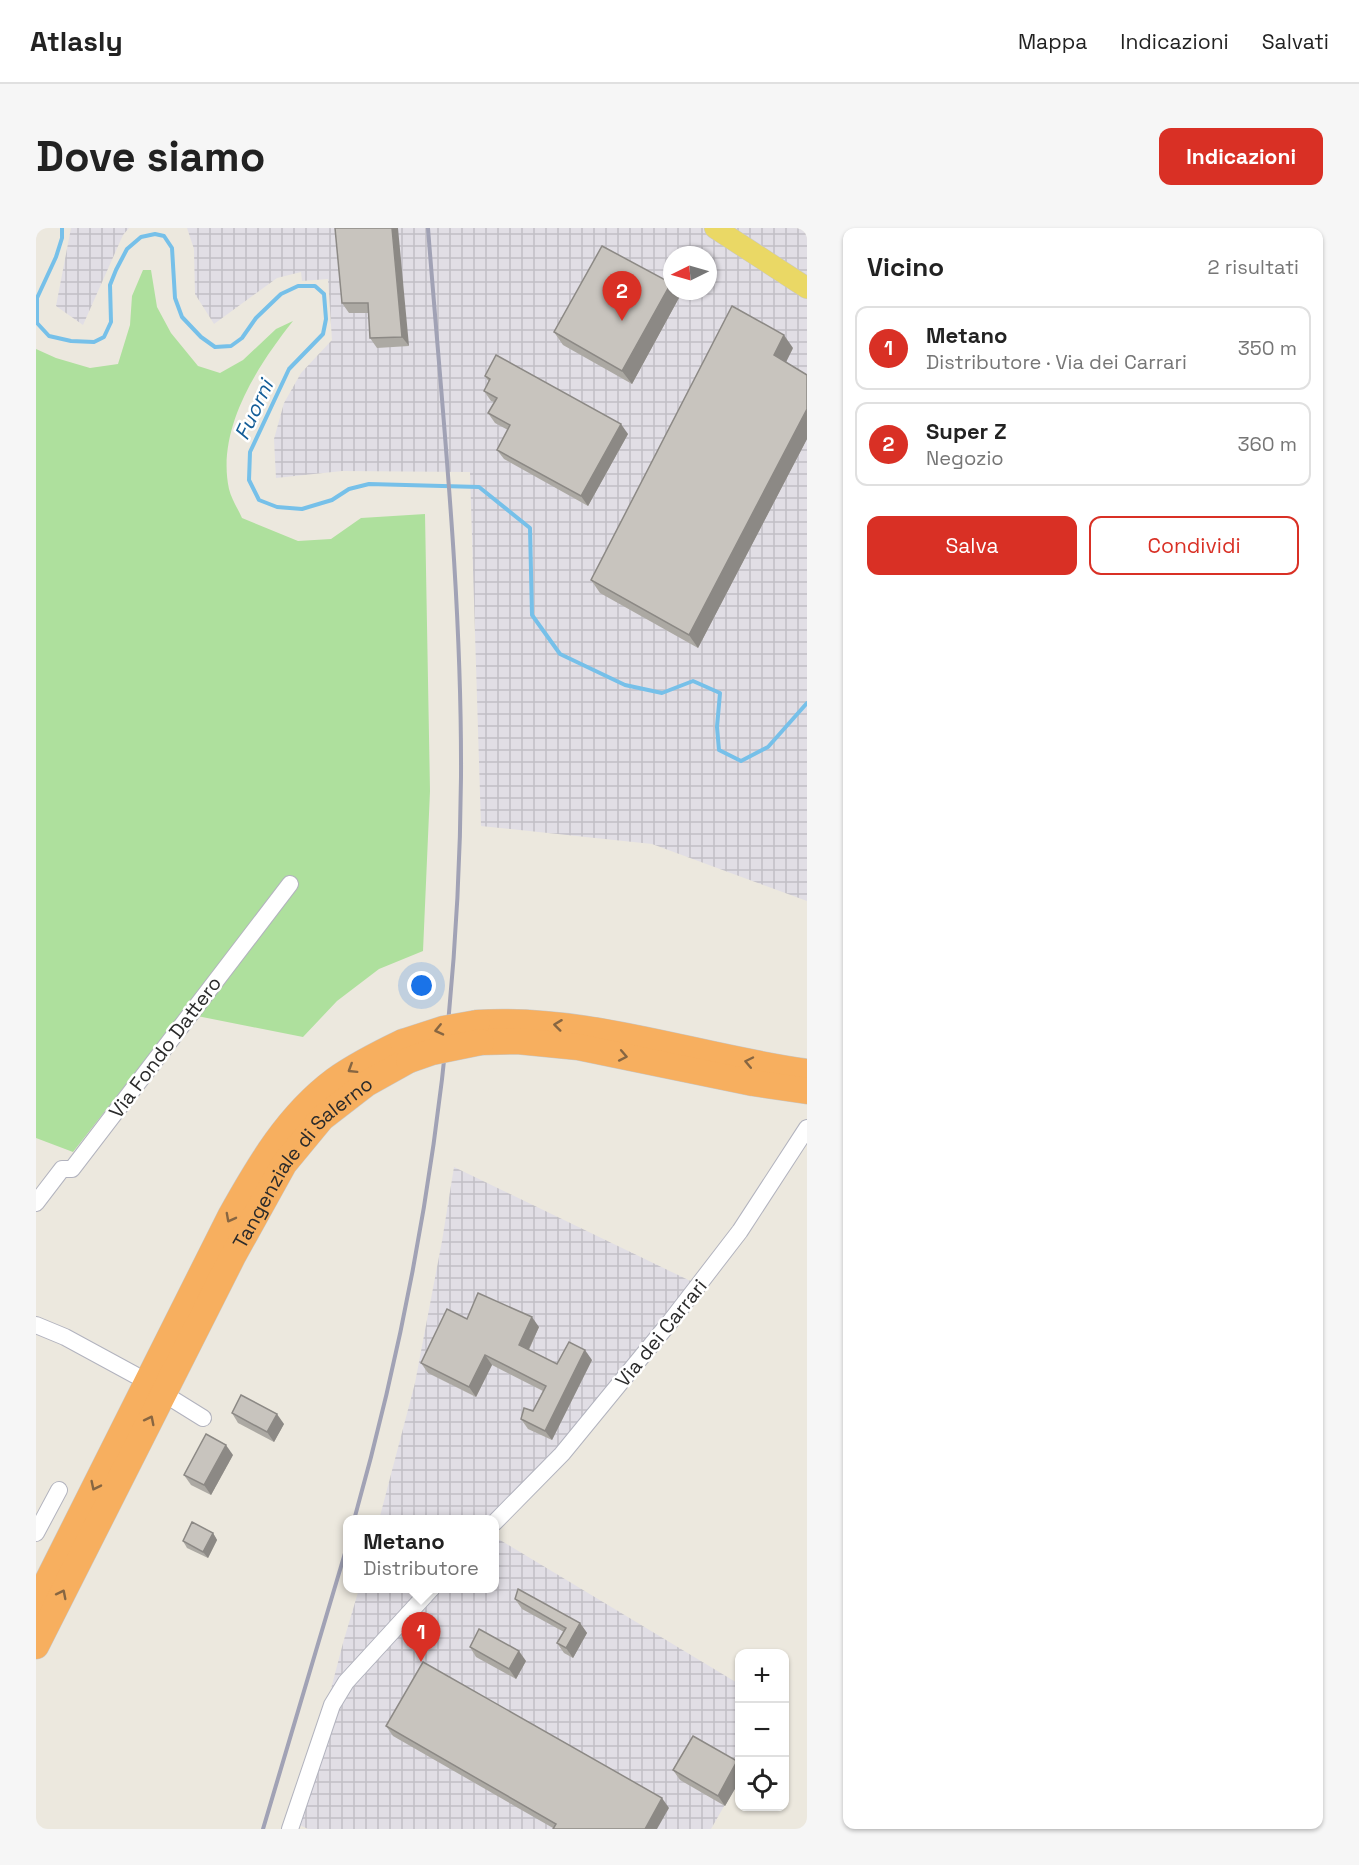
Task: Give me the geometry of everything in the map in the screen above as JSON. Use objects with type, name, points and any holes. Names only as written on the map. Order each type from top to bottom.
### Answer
[{"type":"highway","name":"Tangenziale di Salerno","points":[[36,1604],[231,1215],[266,1156],[294,1118],[334,1081],[375,1055],[406,1051],[432,1052],[506,1021],[561,1025],[807,1072]]},
{"type":"highway","name":"Tangenziale di Salerno","points":[[479,1033],[518,1041],[578,1047],[753,1083],[807,1091]]},
{"type":"highway","name":"Tangenziale di Salerno","points":[[36,1646],[238,1246],[284,1164],[322,1118],[406,1051]]},
{"type":"main road","points":[[715,228],[807,288]]},
{"type":"street","name":"Via Fondo Dattero","points":[[36,1203],[62,1169],[72,1168],[290,884]]},
{"type":"street","name":"Via dei Carrari","points":[[499,1519],[562,1454],[741,1232],[807,1128]]},
{"type":"street","points":[[36,1325],[65,1337],[135,1375]]},
{"type":"street","points":[[174,1400],[203,1418]]},
{"type":"street","points":[[36,1533],[59,1490]]},
{"type":"street","points":[[290,1829],[332,1705],[346,1682],[427,1593]]},
{"type":"shaded area","points":[[71,228],[129,228],[123,235],[83,325],[56,306]]},
{"type":"shaded area","points":[[187,228],[807,228],[807,901],[652,844],[481,826],[470,472],[342,471],[276,478],[274,439],[284,403],[301,373],[332,340],[328,279],[302,281],[301,272],[277,278],[214,324],[195,294],[194,249]]},
{"type":"shaded area","points":[[454,1167],[705,1288],[499,1527],[499,1515],[380,1515],[415,1383]]},
{"type":"shaded area","points":[[499,1539],[735,1682],[735,1787],[711,1829],[308,1829],[296,1823],[358,1593],[499,1593]]},
{"type":"green space","points":[[143,270],[151,270],[157,307],[171,333],[198,366],[220,373],[243,360],[276,329],[293,321],[266,357],[234,421],[227,466],[229,489],[242,518],[298,541],[331,539],[361,518],[425,514],[430,791],[423,951],[379,969],[337,1001],[303,1037],[182,1013],[73,1152],[36,1138],[36,349],[56,358],[90,368],[118,364],[130,325],[132,296]]},
{"type":"building","points":[[335,228],[392,228],[402,337],[370,338],[368,303],[342,303]]},
{"type":"building","points":[[602,246],[663,279],[663,297],[622,371],[554,332]]},
{"type":"building","points":[[732,306],[784,335],[774,355],[807,375],[807,409],[689,635],[591,580]]},
{"type":"building","points":[[496,355],[621,424],[581,496],[497,450],[510,425],[488,413],[497,398],[484,391],[490,379],[485,376]]},
{"type":"building","points":[[478,1293],[532,1317],[519,1345],[557,1364],[569,1342],[585,1350],[545,1431],[521,1419],[524,1408],[533,1411],[546,1386],[485,1355],[469,1387],[421,1363],[447,1309],[467,1319]]},
{"type":"building","points":[[241,1395],[277,1414],[267,1432],[232,1413]]},
{"type":"building","points":[[206,1434],[226,1445],[204,1485],[184,1475]]},
{"type":"building","points":[[192,1522],[213,1533],[203,1552],[183,1541]]},
{"type":"building","points":[[518,1589],[580,1623],[566,1648],[557,1643],[566,1628],[515,1599]]},
{"type":"building","points":[[479,1629],[519,1651],[509,1669],[470,1647]]},
{"type":"building","points":[[423,1662],[662,1798],[645,1829],[553,1829],[556,1824],[386,1726]]},
{"type":"building","points":[[693,1736],[735,1760],[735,1765],[718,1796],[673,1770]]},
{"type":"waterway","name":"Fuorni","points":[[62,228],[62,238],[56,257],[37,298],[37,323],[49,336],[71,341],[94,342],[104,337],[111,322],[110,285],[116,270],[127,249],[141,237],[155,234],[164,236],[172,248],[175,298],[182,317],[201,337],[215,347],[231,346],[242,338],[256,318],[281,294],[298,286],[315,286],[324,294],[326,319],[323,334],[289,369],[250,452],[249,480],[259,500],[277,507],[302,509],[332,500],[349,489],[369,484],[479,487],[530,528],[532,615],[560,654],[625,685],[662,693],[693,681],[720,693],[717,727],[719,750],[741,761],[768,747],[807,703]]},
{"type":"railway","points":[[355,1515],[399,1337],[432,1152],[453,965],[459,871],[461,777],[455,571],[428,228]]},
{"type":"railway","points":[[263,1829],[343,1560]]},
{"type":"place","name":"Super Z","points":[[622,321]]},
{"type":"place","name":"Metano","points":[[421,1662]]}]
